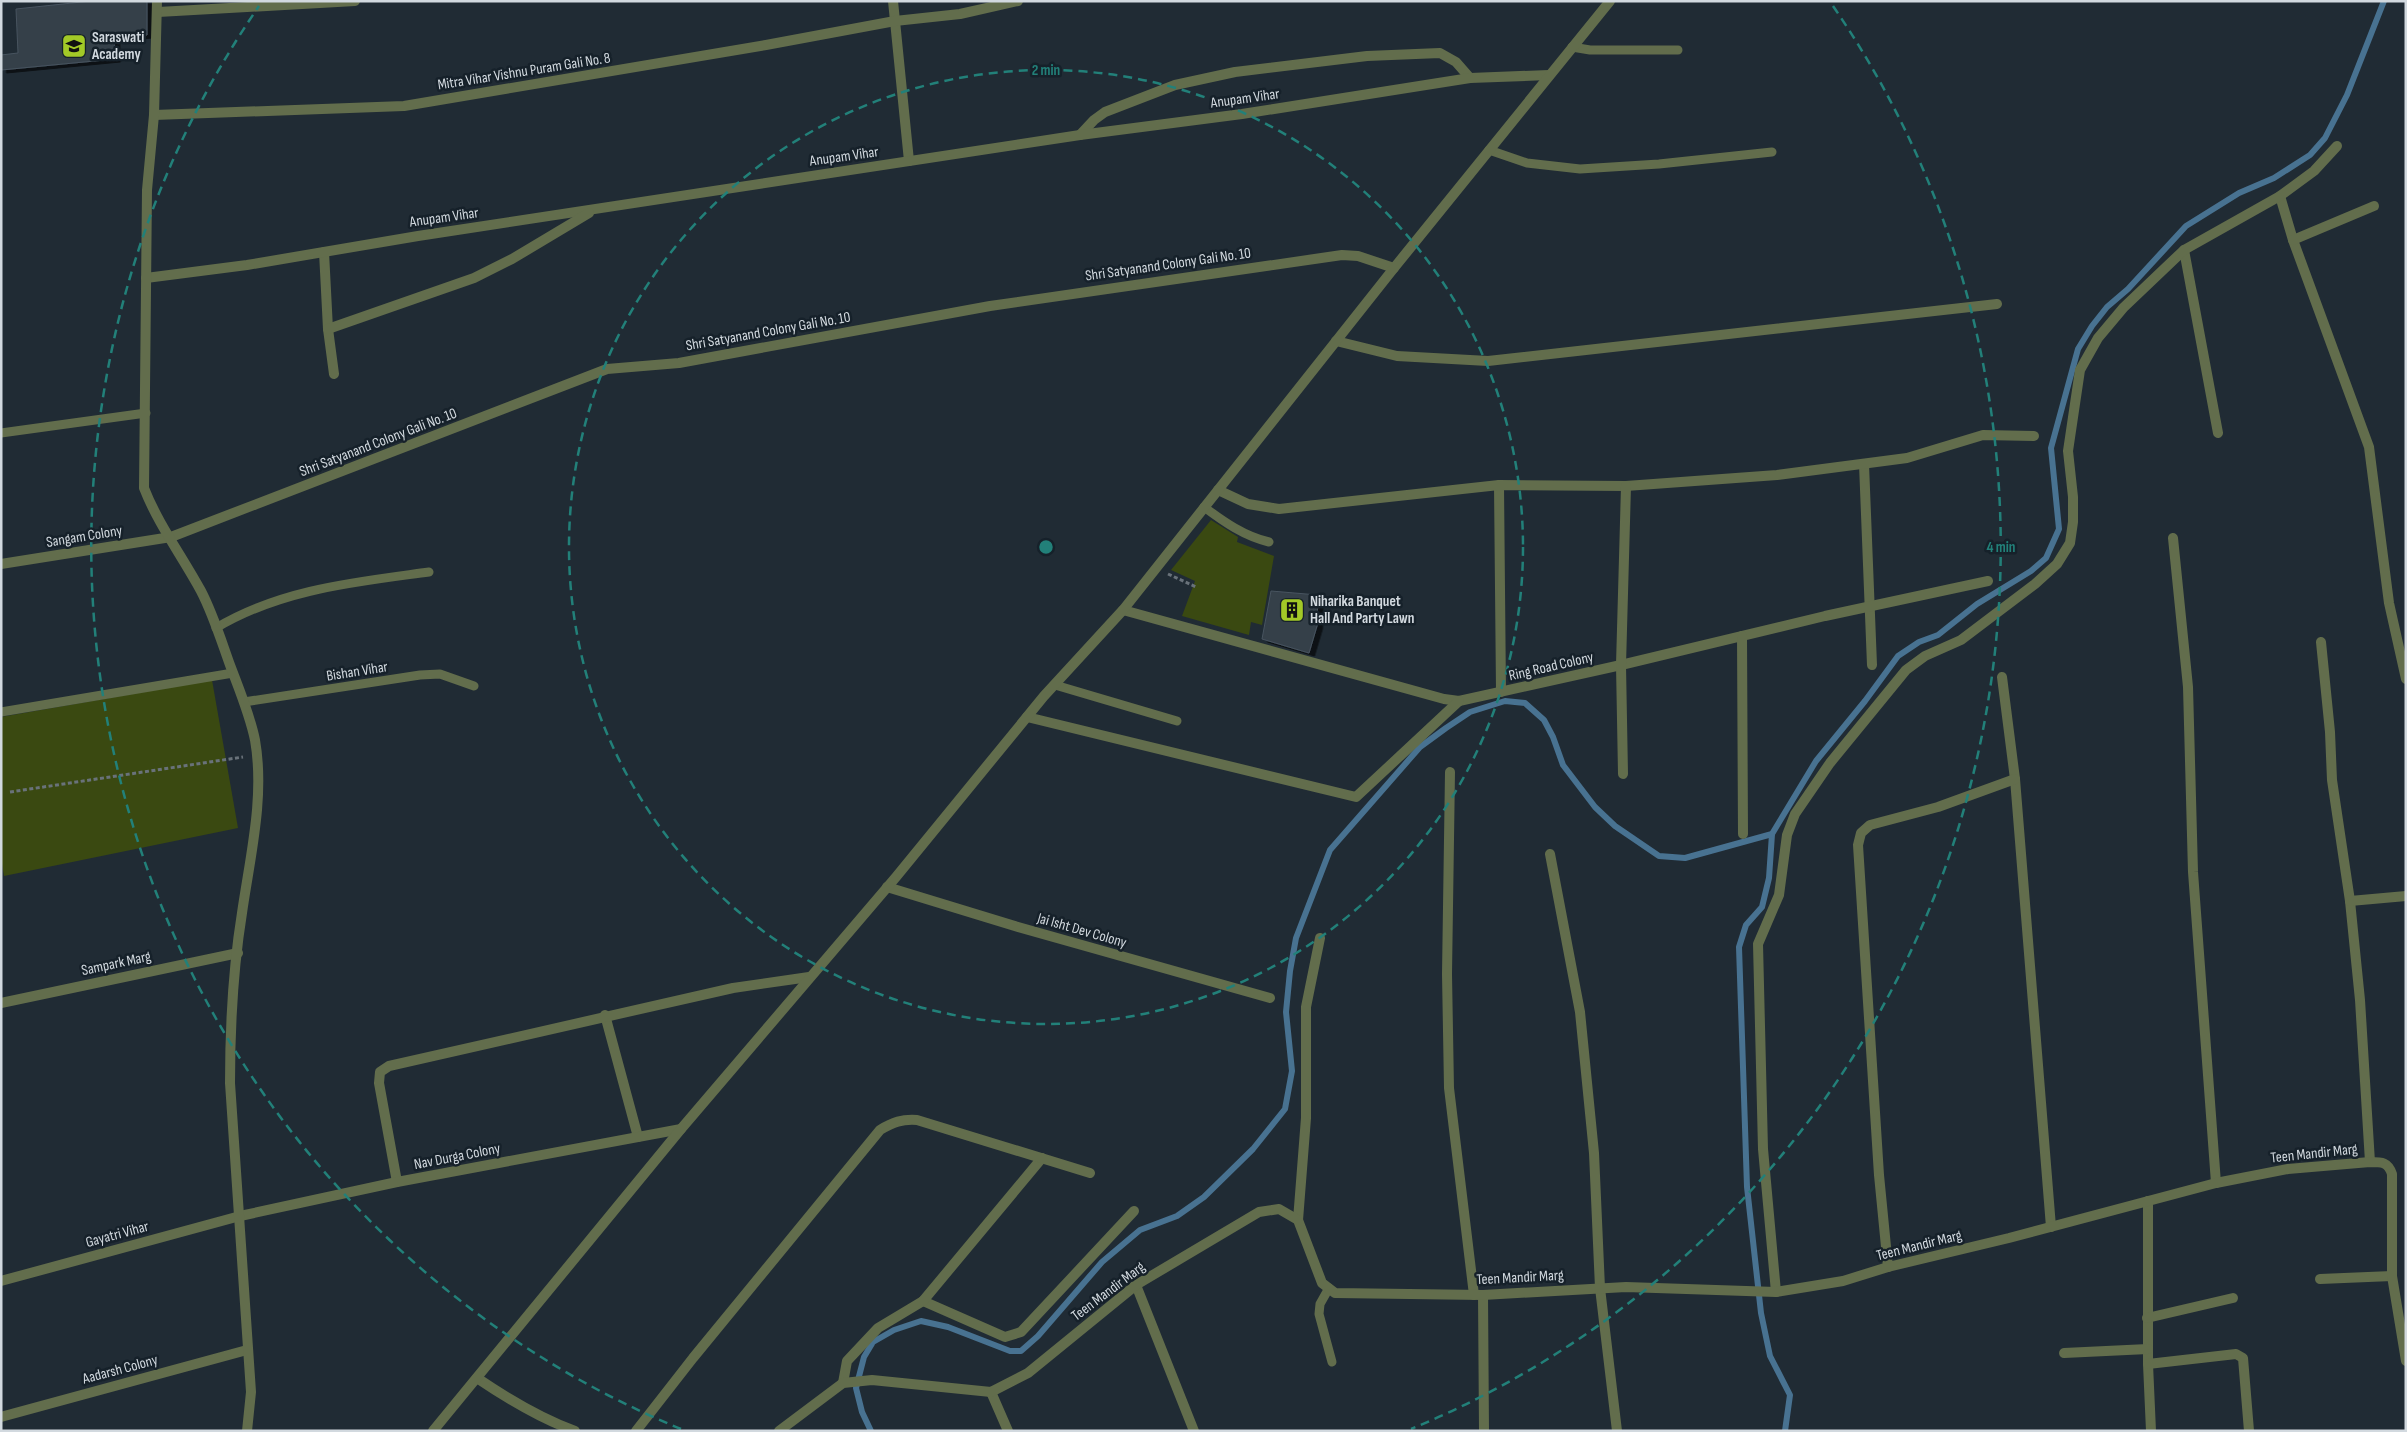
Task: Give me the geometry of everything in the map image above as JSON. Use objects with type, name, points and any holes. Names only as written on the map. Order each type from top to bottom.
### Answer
[{"type":"street","points":[[247,1431],[251,1392],[230,1084],[230,1038],[241,915],[253,847],[258,790],[256,754],[255,740],[244,702],[202,593],[171,537],[154,513],[144,488],[147,190],[154,115],[158,7],[354,1]]},
{"type":"street","points":[[893,1],[909,161]]},
{"type":"street","name":"Mitra Vihar Vishnu Puram Gali No. 8","points":[[154,115],[404,106],[894,21],[960,14],[1018,1]]},
{"type":"street","points":[[433,1431],[681,1129],[887,887],[1027,717],[1123,610],[1394,268],[1610,1]]},
{"type":"street","points":[[1080,136],[1094,120],[1105,112],[1175,85],[1244,71],[1367,56],[1440,53],[1456,62],[1470,78]]},
{"type":"street","name":"Anupam Vihar","points":[[146,278],[247,265],[418,236],[909,161],[1242,114],[1470,78],[1549,76]]},
{"type":"street","points":[[1771,1292],[1763,1149],[1758,944],[1779,895],[1787,835],[1795,814],[1830,763],[1906,670],[1925,656],[1962,640],[2035,584],[2057,564],[2070,543],[2073,522],[2074,497],[2068,451],[2080,370],[2098,338],[2124,307],[2184,250],[2280,196],[2314,171],[2337,146]]},
{"type":"street","points":[[2280,196],[2293,240],[2369,447],[2389,603],[2406,679]]},
{"type":"street","points":[[2293,240],[2374,206]]},
{"type":"street","points":[[328,329],[474,278],[512,260],[594,210]]},
{"type":"street","points":[[2184,250],[2218,433]]},
{"type":"street","points":[[324,252],[328,329],[334,374]]},
{"type":"street","name":"Shri Satyanand Colony Gali No. 10","points":[[171,537],[607,369],[679,363],[990,306],[1342,255],[1358,256],[1394,268]]},
{"type":"street","points":[[1336,341],[1397,356],[1488,361],[1997,304]]},
{"type":"street","points":[[1218,490],[1248,504],[1279,509],[1499,485],[1626,486],[1777,475],[1907,458],[1983,436],[2034,436]]},
{"type":"street","points":[[1864,464],[1872,666]]},
{"type":"street","points":[[1499,485],[1501,692]]},
{"type":"street","points":[[1623,774],[1621,665],[1626,486]]},
{"type":"street","name":"Sangam Colony","points":[[1,564],[171,537]]},
{"type":"street","points":[[2173,538],[2188,687],[2192,872],[2216,1183]]},
{"type":"street","name":"Ring Road Colony","points":[[1123,610],[1444,699],[1459,701],[1869,606],[1988,581]]},
{"type":"street","points":[[1742,636],[1743,834]]},
{"type":"street","points":[[2321,642],[2330,732],[2332,780],[2350,900],[2360,1000],[2370,1162],[2383,1162],[2389,1166],[2392,1174],[2392,1276],[2406,1360]]},
{"type":"street","points":[[2002,677],[2015,780],[2050,1227]]},
{"type":"street","points":[[1027,717],[1356,797],[1459,701]]},
{"type":"street","points":[[1450,772],[1447,974],[1448,1088],[1478,1295],[1484,1431]]},
{"type":"street","points":[[1888,1267],[1879,1175],[1858,845],[1861,833],[1870,825],[1938,808],[2015,780]]},
{"type":"street","points":[[1550,854],[1580,1012],[1594,1153],[1600,1288],[1617,1431]]},
{"type":"street","name":"Jai Isht Dev Colony","points":[[887,887],[1018,928],[1270,998]]},
{"type":"street","points":[[2350,900],[2406,896]]},
{"type":"street","points":[[1320,938],[1306,1007],[1306,1118],[1298,1220],[1322,1282],[1329,1288]]},
{"type":"street","name":"Sampark Marg","points":[[1,1003],[238,953]]},
{"type":"street","points":[[398,1182],[378,1083],[380,1072],[389,1066],[605,1015],[733,988],[810,978]]},
{"type":"street","points":[[605,1015],[638,1137]]},
{"type":"street","points":[[636,1431],[693,1358],[880,1130],[892,1123],[904,1120],[917,1120],[1090,1173]]},
{"type":"street","name":"Nav Durga Colony","points":[[240,1216],[398,1182],[681,1129]]},
{"type":"street","points":[[847,1382],[847,1361],[878,1328],[923,1301],[1042,1158]]},
{"type":"street","name":"Teen Mandir Marg","points":[[1329,1288],[1335,1293],[1478,1295],[1600,1288],[1771,1292],[1843,1281],[1888,1267],[2216,1183],[2288,1169],[2370,1162]]},
{"type":"street","points":[[2148,1201],[2147,1318],[2152,1431]]},
{"type":"street","name":"Teen Mandir Marg","points":[[991,1392],[1028,1373],[1136,1285],[1259,1212],[1279,1209],[1298,1220]]},
{"type":"street","points":[[923,1301],[1005,1337],[1021,1332],[1134,1211]]},
{"type":"street","name":"Gayatri Vihar","points":[[1,1281],[240,1216]]},
{"type":"street","points":[[2320,1279],[2392,1276]]},
{"type":"street","points":[[1136,1285],[1194,1431]]},
{"type":"street","points":[[2147,1318],[2233,1298]]},
{"type":"street","points":[[2064,1353],[2148,1349]]},
{"type":"street","name":"Aadarsh Colony","points":[[1,1417],[247,1350]]},
{"type":"street","points":[[2148,1364],[2236,1354],[2243,1358],[2249,1431]]},
{"type":"street","points":[[477,1378],[513,1403],[552,1423],[575,1431]]},
{"type":"street","points":[[779,1431],[847,1382],[872,1380],[991,1392],[1008,1431]]},
{"type":"lane","points":[[1572,47],[1590,50],[1678,50]]},
{"type":"lane","points":[[1489,150],[1527,163],[1580,169],[1660,164],[1772,152]]},
{"type":"lane","points":[[1,433],[146,414]]},
{"type":"lane","points":[[1204,507],[1230,526],[1256,539],[1269,542]]},
{"type":"lane","points":[[216,628],[238,614],[316,588],[429,572]]},
{"type":"lane","points":[[1,712],[233,673]]},
{"type":"lane","name":"Bishan Vihar","points":[[244,702],[420,675],[440,674],[474,686]]},
{"type":"lane","points":[[1055,684],[1177,720]]},
{"type":"lane","points":[[1329,1288],[1320,1304],[1319,1314],[1332,1362]]},
{"type":"path","points":[[1157,567],[1174,578],[1196,587]]},
{"type":"path","points":[[10,792],[256,754]]},
{"type":"green space","points":[[1211,520],[1238,537],[1237,542],[1274,556],[1262,625],[1251,622],[1249,635],[1182,616],[1195,581],[1171,570]]},
{"type":"green space","points":[[212,680],[238,828],[4,876],[1,858],[1,717]]},
{"type":"building","name":"Saraswati Academy","points":[[91,1],[147,1],[147,35],[114,38],[115,59],[1,70],[1,55],[18,53],[16,9]]},
{"type":"building","name":"Niharika Banquet Hall And Party Lawn","points":[[1271,591],[1318,595],[1317,626],[1309,653],[1262,639]]},
{"type":"waterway","points":[[871,1431],[862,1412],[856,1388],[864,1357],[873,1342],[894,1330],[921,1321],[948,1327],[1010,1351],[1021,1351],[1038,1336],[1102,1262],[1140,1230],[1177,1216],[1204,1197],[1253,1149],[1285,1109],[1292,1071],[1286,1012],[1290,971],[1296,938],[1330,850],[1420,747],[1470,712],[1505,701],[1525,703],[1544,720],[1553,737],[1563,765],[1595,807],[1615,826],[1659,856],[1685,858],[1772,834],[1816,761],[1865,701],[1898,656],[1919,642],[1938,635],[1977,604],[2031,571],[2046,558],[2059,529],[2051,448],[2078,349],[2092,326],[2107,307],[2128,289],[2186,226],[2239,193],[2274,178],[2310,155],[2325,138],[2347,95],[2384,1]]},
{"type":"waterway","points":[[1772,834],[1769,878],[1762,907],[1746,925],[1739,947],[1747,1187],[1761,1313],[1770,1356],[1790,1395],[1785,1431]]},
{"type":"place","name":"Saraswati Academy","points":[[74,46]]},
{"type":"place","name":"Niharika Banquet Hall And Party Lawn","points":[[1292,610]]}]
